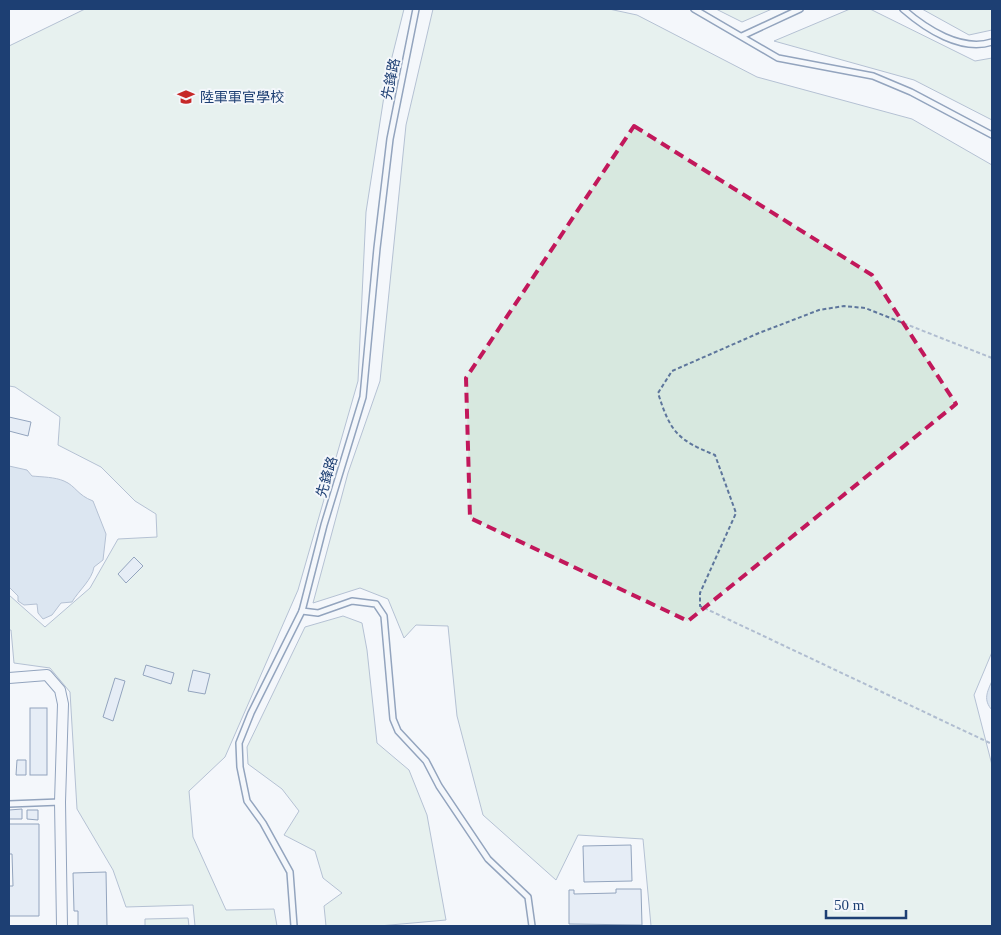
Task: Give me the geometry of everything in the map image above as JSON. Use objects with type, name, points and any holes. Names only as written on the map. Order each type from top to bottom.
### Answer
[{"type":"street","points":[[9,678],[47,675],[60,690],[62,704],[60,802],[62,926]]},
{"type":"lane","name":"先鋒路","points":[[294,926],[290,872],[263,823],[247,801],[240,767],[239,742],[251,713],[302,611],[324,525],[363,397],[377,248],[390,138],[416,9]]},
{"type":"lane","points":[[694,9],[778,58],[873,76],[911,92],[992,135]]},
{"type":"lane","points":[[742,36],[800,9]]},
{"type":"lane","points":[[903,9],[933,30],[961,44],[992,42]]},
{"type":"lane","points":[[302,611],[318,614],[352,601],[376,604],[384,616],[393,719],[398,731],[426,761],[439,786],[488,859],[528,897],[532,926]]},
{"type":"lane","points":[[9,804],[60,802]]},
{"type":"path","points":[[992,358],[866,308],[844,306],[819,310],[759,333],[672,371],[658,393],[668,423],[691,446],[715,455],[736,513],[700,593],[700,606],[992,744]]},
{"type":"highlighted area","points":[[634,126],[872,275],[956,404],[688,621],[470,518],[466,378]]},
{"type":"shaded area","points":[[85,9],[404,9],[387,77],[366,212],[358,381],[298,590],[225,757],[189,791],[193,837],[226,910],[274,909],[277,926],[195,926],[193,905],[126,907],[113,870],[77,809],[70,692],[50,668],[14,663],[11,630],[9,630],[9,595],[45,627],[90,588],[118,539],[157,537],[156,514],[135,501],[101,467],[58,445],[60,417],[15,387],[9,386],[9,46]]},
{"type":"shaded area","points":[[433,9],[609,9],[637,15],[757,77],[912,119],[992,165],[992,652],[974,695],[992,765],[992,926],[651,926],[643,839],[578,835],[556,880],[483,815],[457,716],[448,626],[416,625],[404,638],[388,599],[360,588],[313,603],[348,473],[380,381],[406,125]]},
{"type":"shaded area","points":[[716,9],[772,9],[742,22]]},
{"type":"shaded area","points":[[850,9],[870,9],[975,61],[992,58],[992,120],[914,80],[774,41]]},
{"type":"shaded area","points":[[922,9],[992,9],[992,30],[969,35]]},
{"type":"shaded area","points":[[343,616],[362,623],[367,650],[377,743],[409,770],[427,815],[446,920],[379,926],[326,926],[324,906],[342,893],[323,878],[315,851],[284,835],[299,811],[282,789],[248,764],[247,747],[305,627]]},
{"type":"shaded area","points":[[188,918],[189,926],[145,926],[145,919]]},
{"type":"water","points":[[9,466],[27,470],[32,476],[48,477],[68,483],[83,496],[93,501],[106,534],[103,560],[94,567],[85,585],[72,602],[61,603],[52,615],[43,619],[38,613],[37,604],[24,605],[18,601],[18,596],[9,587]]},
{"type":"water","points":[[992,681],[992,710],[988,703],[987,692]]},
{"type":"building","points":[[9,417],[31,422],[28,436],[9,431]]},
{"type":"building","points":[[134,557],[143,566],[126,583],[118,574]]},
{"type":"building","points":[[146,665],[174,673],[171,684],[143,675]]},
{"type":"building","points":[[193,670],[210,674],[205,694],[188,691]]},
{"type":"building","points":[[115,678],[125,681],[113,721],[103,717]]},
{"type":"building","points":[[30,708],[47,708],[47,775],[30,775]]},
{"type":"building","points":[[17,760],[26,760],[26,775],[16,775]]},
{"type":"building","points":[[22,809],[22,819],[9,819],[9,810]]},
{"type":"building","points":[[27,810],[38,810],[38,820],[27,819]]},
{"type":"building","points":[[9,824],[39,824],[39,916],[9,916],[9,886],[13,886],[12,854],[9,854]]},
{"type":"building","points":[[631,845],[632,881],[584,882],[583,846]]},
{"type":"building","points":[[106,872],[107,926],[78,926],[78,911],[74,911],[73,873]]},
{"type":"building","points":[[616,889],[641,889],[642,925],[569,924],[569,890],[574,890],[574,894],[616,893]]},
{"type":"place","name":"陸軍軍官學校","points":[[186,97]]}]
